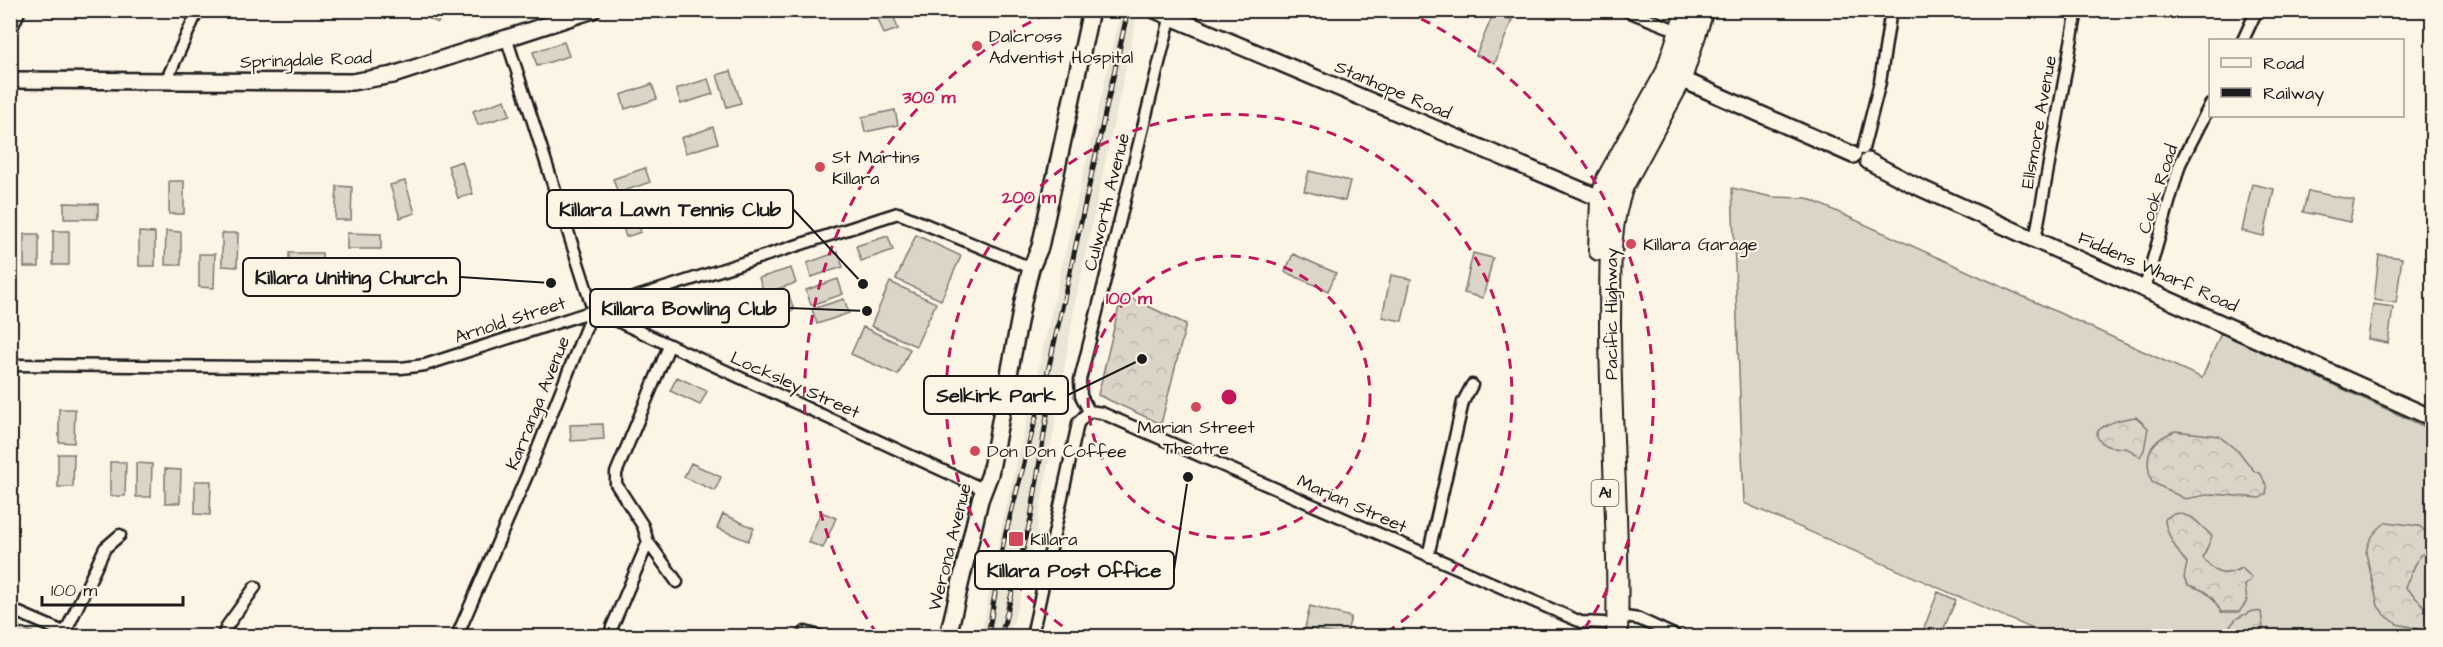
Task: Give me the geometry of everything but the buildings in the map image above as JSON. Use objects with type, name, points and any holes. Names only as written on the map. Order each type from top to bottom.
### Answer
[{"type":"highway","name":"Pacific Highway","points":[[1673,76],[1687,10]]},
{"type":"highway","name":"Pacific Highway","points":[[1610,628],[1600,350],[1599,234],[1609,202],[1607,179],[1673,76],[1703,10]]},
{"type":"street","points":[[10,32],[20,10]]},
{"type":"street","points":[[166,81],[198,10]]},
{"type":"street","name":"Springdale Road","points":[[10,80],[352,82],[393,75],[507,40],[593,10]]},
{"type":"street","name":"Werona Avenue","points":[[948,636],[968,545],[990,474],[1023,301],[1031,268],[1040,247],[1091,10]]},
{"type":"street","name":"Stanhope Road","points":[[1155,10],[1171,14],[1609,202]]},
{"type":"street","points":[[1625,10],[1681,32]]},
{"type":"street","points":[[1861,155],[1880,82],[1891,10]]},
{"type":"street","name":"Ellsmore Avenue","points":[[2035,240],[2077,10]]},
{"type":"street","points":[[2243,39],[2257,10]]},
{"type":"street","name":"Culworth Avenue","points":[[1089,411],[1081,396],[1080,380],[1171,14]]},
{"type":"street","points":[[507,40],[593,310]]},
{"type":"street","name":"Fiddens Wharf Road","points":[[1673,76],[1861,155],[1914,185],[2433,418]]},
{"type":"street","name":"Cook Road","points":[[2145,287],[2180,164],[2209,109]]},
{"type":"street","name":"Arnold Street","points":[[10,365],[401,368],[425,365],[898,213],[1031,268]]},
{"type":"street","name":"Locksley Street","points":[[593,310],[984,489]]},
{"type":"street","name":"Karranga Avenue","points":[[457,636],[528,473],[593,310]]},
{"type":"street","points":[[669,346],[616,473],[616,484],[643,526],[648,542],[677,582]]},
{"type":"street","points":[[1428,556],[1463,402],[1472,385]]},
{"type":"street","points":[[1034,636],[1078,423],[1089,411]]},
{"type":"street","name":"Marian Street","points":[[1089,411],[1102,413],[1581,622],[1610,628],[1639,619],[1676,636]]},
{"type":"street","points":[[10,609],[69,635],[105,548],[120,535]]},
{"type":"street","points":[[610,636],[648,542]]},
{"type":"street","points":[[223,636],[227,626],[255,587]]},
{"type":"street","points":[[805,632],[819,636]]},
{"type":"shaded area","points":[[1121,11],[1138,11],[1076,298],[1037,530],[1009,636],[981,636],[1002,526]]},
{"type":"green space","points":[[426,10],[443,11],[438,23],[424,16]]},
{"type":"green space","points":[[875,11],[892,11],[898,29],[884,34]]},
{"type":"green space","points":[[1494,12],[1512,20],[1495,63],[1476,55]]},
{"type":"green space","points":[[564,42],[569,56],[537,66],[533,52]]},
{"type":"green space","points":[[731,71],[741,103],[727,107],[717,75]]},
{"type":"green space","points":[[708,79],[713,94],[681,104],[676,89]]},
{"type":"green space","points":[[652,84],[657,99],[625,109],[621,95]]},
{"type":"green space","points":[[505,100],[510,115],[478,125],[473,111]]},
{"type":"green space","points":[[895,110],[898,125],[865,132],[862,117]]},
{"type":"green space","points":[[713,127],[718,143],[686,153],[681,138]]},
{"type":"green space","points":[[462,161],[473,194],[458,198],[448,166]]},
{"type":"green space","points":[[645,168],[650,182],[618,193],[613,179]]},
{"type":"green space","points":[[1309,171],[1350,181],[1345,201],[1304,191]]},
{"type":"green space","points":[[169,181],[184,181],[184,214],[169,214]]},
{"type":"green space","points":[[405,181],[415,213],[400,218],[390,185]]},
{"type":"green space","points":[[2252,184],[2274,189],[2264,236],[2242,231]]},
{"type":"green space","points":[[337,186],[352,187],[351,220],[335,220]]},
{"type":"green space","points":[[1732,188],[1772,197],[1807,198],[2202,378],[2221,333],[2432,430],[2432,636],[2049,636],[1744,503]]},
{"type":"green space","points":[[2308,191],[2354,200],[2350,222],[2303,212]]},
{"type":"green space","points":[[630,200],[641,232],[626,237],[616,205]]},
{"type":"green space","points":[[64,203],[98,204],[98,219],[64,219]]},
{"type":"green space","points":[[53,231],[69,231],[69,265],[53,265]]},
{"type":"green space","points":[[166,231],[181,232],[181,265],[165,265]]},
{"type":"green space","points":[[139,232],[155,233],[155,266],[139,266]]},
{"type":"green space","points":[[222,233],[238,233],[237,267],[222,266]]},
{"type":"green space","points":[[347,233],[381,234],[381,249],[347,249]]},
{"type":"green space","points":[[24,234],[39,234],[39,267],[24,267]]},
{"type":"green space","points":[[916,235],[961,256],[941,300],[896,279]]},
{"type":"green space","points":[[888,236],[893,250],[861,261],[856,246]]},
{"type":"green space","points":[[838,252],[843,267],[811,277],[807,263]]},
{"type":"green space","points":[[289,253],[322,253],[322,268],[289,268]]},
{"type":"green space","points":[[1473,253],[1493,258],[1483,298],[1464,293]]},
{"type":"green space","points":[[199,254],[215,254],[214,288],[199,287]]},
{"type":"green space","points":[[1293,254],[1336,273],[1328,291],[1285,272]]},
{"type":"green space","points":[[2379,255],[2402,258],[2396,303],[2374,300]]},
{"type":"green space","points":[[791,268],[796,283],[764,293],[759,278]]},
{"type":"green space","points":[[1391,275],[1411,279],[1402,321],[1382,317]]},
{"type":"green space","points":[[838,279],[843,294],[811,305],[806,290]]},
{"type":"green space","points":[[890,282],[936,303],[916,346],[871,326]]},
{"type":"green space","points":[[1122,294],[1186,324],[1161,424],[1098,395]]},
{"type":"green space","points":[[789,295],[794,310],[762,321],[757,306]]},
{"type":"green space","points":[[844,299],[849,313],[817,324],[812,309]]},
{"type":"green space","points":[[2373,304],[2393,307],[2388,343],[2368,339]]},
{"type":"green space","points":[[863,327],[910,349],[898,375],[851,354]]},
{"type":"green space","points":[[677,377],[707,391],[700,405],[670,391]]},
{"type":"green space","points":[[946,377],[960,384],[946,414],[932,408]]},
{"type":"green space","points":[[59,409],[75,409],[74,443],[59,442]]},
{"type":"green space","points":[[2136,417],[2148,428],[2144,450],[2140,457],[2128,449],[2105,445],[2098,439],[2097,433],[2101,428]]},
{"type":"green space","points":[[603,424],[604,439],[571,441],[570,425]]},
{"type":"green space","points":[[2175,431],[2219,436],[2240,453],[2254,471],[2261,474],[2267,487],[2266,494],[2260,498],[2212,494],[2185,499],[2152,482],[2148,464],[2150,450],[2159,440]]},
{"type":"green space","points":[[58,454],[74,454],[73,487],[58,487]]},
{"type":"green space","points":[[110,462],[126,462],[125,496],[110,496]]},
{"type":"green space","points":[[136,463],[152,464],[151,497],[136,497]]},
{"type":"green space","points":[[691,463],[721,477],[715,491],[684,477]]},
{"type":"green space","points":[[165,469],[181,470],[180,503],[165,503]]},
{"type":"green space","points":[[195,481],[211,481],[210,515],[195,514]]},
{"type":"green space","points":[[821,512],[836,518],[823,548],[808,542]]},
{"type":"green space","points":[[2178,513],[2193,518],[2212,536],[2203,558],[2212,568],[2220,573],[2230,573],[2242,568],[2252,578],[2245,586],[2247,601],[2239,612],[2221,612],[2208,594],[2188,585],[2184,578],[2187,563],[2167,530],[2165,519]]},
{"type":"green space","points":[[723,514],[754,528],[748,541],[717,528]]},
{"type":"green space","points":[[2387,522],[2419,526],[2432,536],[2432,556],[2427,552],[2420,555],[2405,587],[2432,614],[2432,632],[2397,624],[2378,606],[2366,553],[2373,535]]},
{"type":"green space","points":[[1938,592],[1956,600],[1941,635],[1924,628]]},
{"type":"green space","points":[[1310,606],[1351,617],[1346,636],[1305,628]]},
{"type":"green space","points":[[2252,611],[2261,612],[2264,636],[2226,636],[2225,632],[2237,618]]},
{"type":"green space","points":[[11,623],[41,636],[11,636]]},
{"type":"railway","points":[[988,636],[1003,544],[1048,371],[1128,10]]},
{"type":"railway","points":[[1001,636],[1031,518],[1052,383]]},
{"type":"place","name":"Dalcross Adventist Hospital","points":[[977,46]]},
{"type":"place","name":"St Martins Killara","points":[[820,167]]},
{"type":"place","name":"Killara Garage","points":[[1631,244]]},
{"type":"place","name":"Killara Uniting Church","points":[[551,283]]},
{"type":"place","name":"Killara Lawn Tennis Club","points":[[863,284]]},
{"type":"place","name":"Killara Bowling Club","points":[[867,311]]},
{"type":"place","name":"Selkirk Park","points":[[1142,359]]},
{"type":"place","name":"Marian Street Theatre","points":[[1196,407]]},
{"type":"place","name":"Don Don Coffee","points":[[975,451]]},
{"type":"place","name":"Killara Post Office","points":[[1188,477]]},
{"type":"place","name":"Killara","points":[[1016,539]]}]
